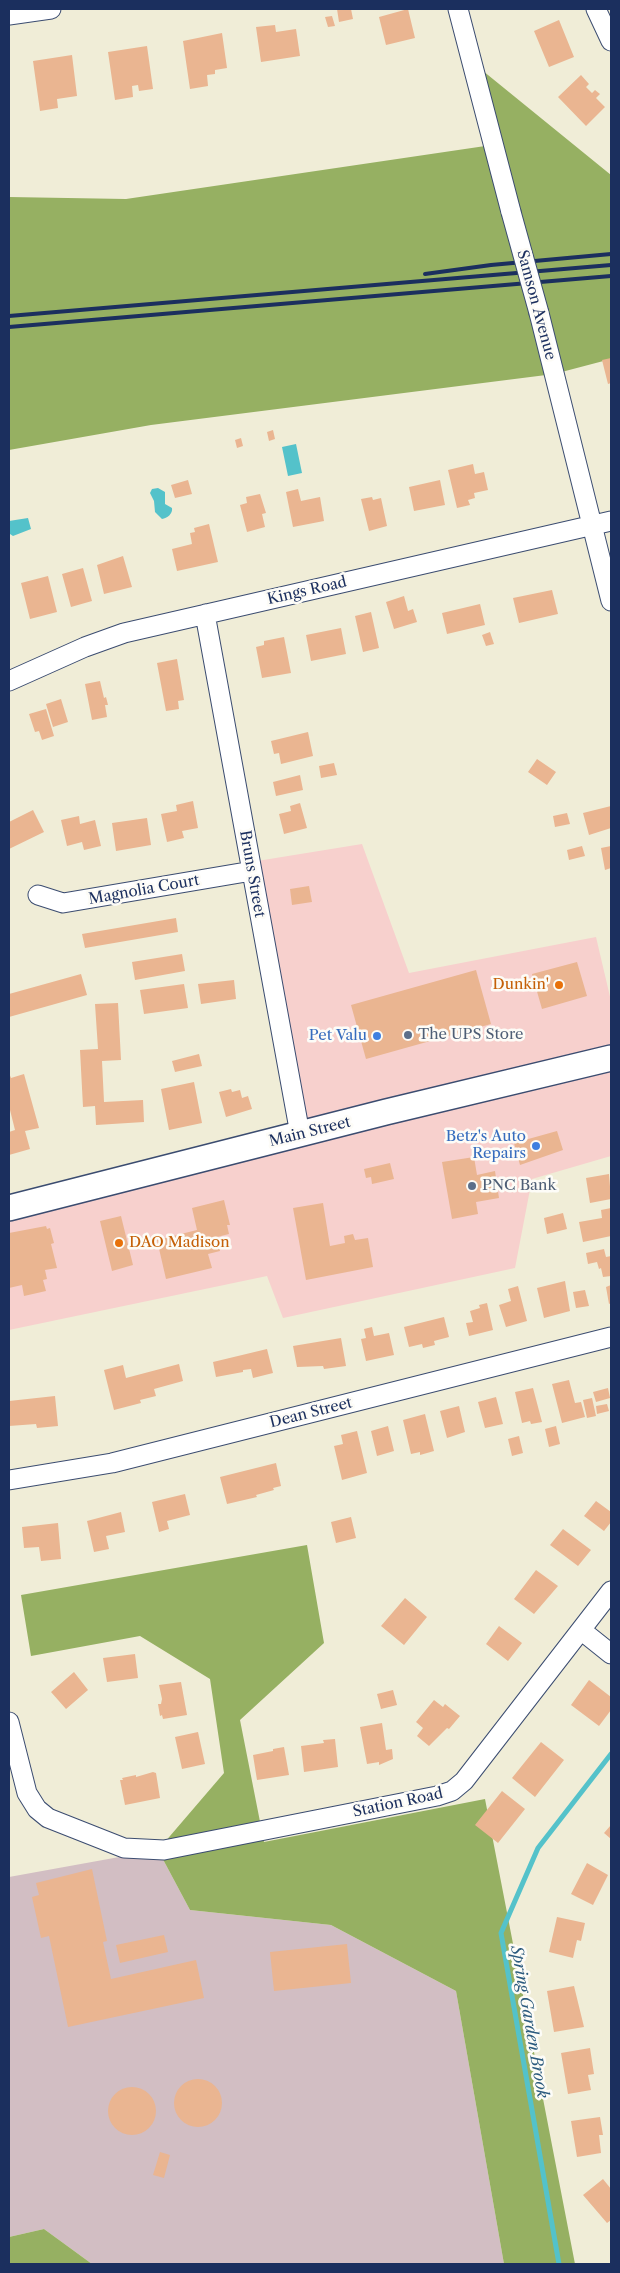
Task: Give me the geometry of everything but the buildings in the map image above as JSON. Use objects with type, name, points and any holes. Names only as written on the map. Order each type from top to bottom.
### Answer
[{"type":"main road","name":"Main Street","points":[[9,1208],[611,1058]]},
{"type":"street","points":[[9,15],[51,9]]},
{"type":"street","name":"Samson Avenue","points":[[458,9],[539,313],[611,601]]},
{"type":"street","points":[[596,9],[611,42]]},
{"type":"street","name":"Kings Road","points":[[9,681],[84,647],[124,633],[611,521]]},
{"type":"street","name":"Bruns Street","points":[[205,614],[278,1022],[300,1134]]},
{"type":"street","name":"Magnolia Court","points":[[38,895],[63,903],[252,872]]},
{"type":"street","name":"Dean Street","points":[[9,1480],[112,1463],[611,1337]]},
{"type":"street","name":"Station Road","points":[[9,1722],[27,1793],[37,1809],[48,1818],[124,1848],[164,1850],[438,1796],[452,1790],[464,1781],[611,1591]]},
{"type":"street","points":[[581,1630],[611,1654]]},
{"type":"shaded area","points":[[362,844],[409,973],[596,937],[611,1001],[611,1156],[532,1179],[515,1268],[283,1318],[267,1276],[9,1330],[9,1207],[297,1130],[251,862]]},
{"type":"shaded area","points":[[158,1850],[190,1910],[331,1925],[456,1991],[504,2264],[92,2264],[44,2229],[9,2237],[9,1877]]},
{"type":"green space","points":[[472,62],[611,175],[611,359],[554,374],[151,425],[9,450],[9,197],[126,199],[492,145]]},
{"type":"green space","points":[[307,1545],[324,1643],[240,1720],[264,1842],[485,1799],[575,2264],[504,2264],[456,1991],[331,1925],[190,1910],[158,1850],[224,1773],[210,1679],[140,1636],[31,1656],[21,1595]]},
{"type":"green space","points":[[44,2229],[92,2264],[9,2264],[9,2237]]},
{"type":"water","points":[[296,444],[302,473],[288,476],[282,447]]},
{"type":"water","points":[[158,488],[165,492],[165,504],[172,508],[172,512],[162,519],[155,512],[154,501],[150,493],[152,489]]},
{"type":"water","points":[[28,518],[31,529],[13,536],[10,534],[9,521]]},
{"type":"waterway","name":"Spring Garden Brook","points":[[559,2264],[501,1933],[538,1848],[611,1754]]},
{"type":"railway","points":[[425,274],[491,265],[611,254]]},
{"type":"railway","points":[[9,316],[611,265]]},
{"type":"railway","points":[[9,327],[611,276]]},
{"type":"place","name":"Dunkin'","points":[[559,985]]},
{"type":"place","name":"The UPS Store","points":[[408,1035]]},
{"type":"place","name":"Pet Valu","points":[[377,1036]]},
{"type":"place","name":"Betz's Auto Repairs","points":[[536,1146]]},
{"type":"place","name":"PNC Bank","points":[[472,1186]]},
{"type":"place","name":"DAO Madison","points":[[119,1243]]}]
